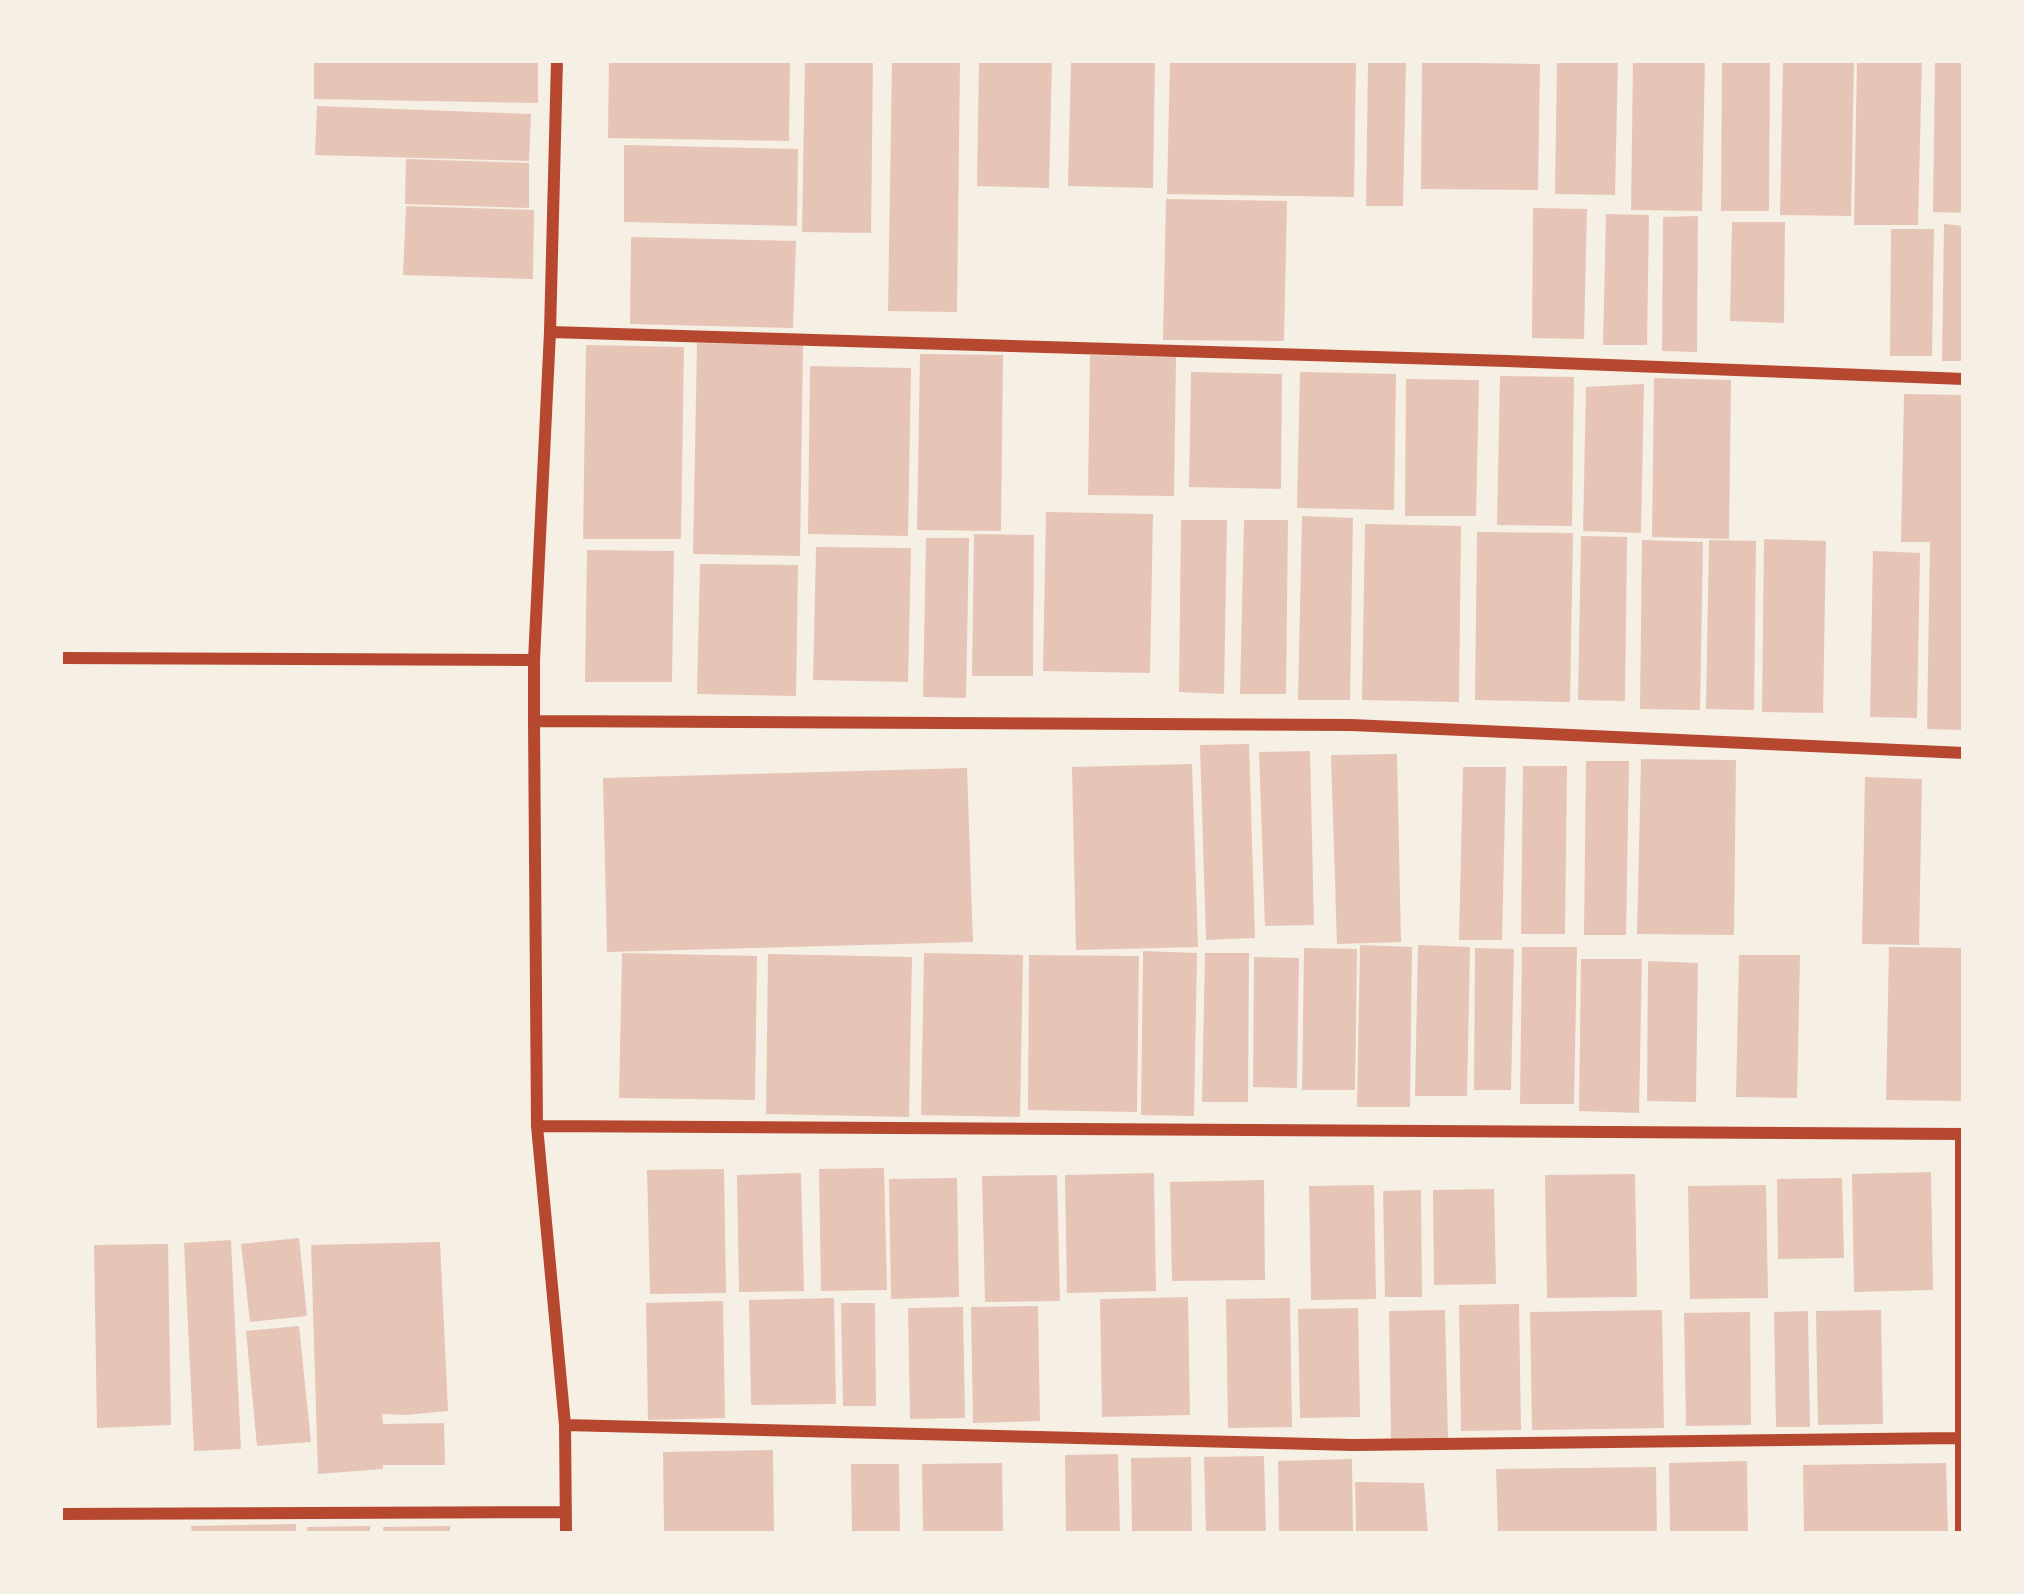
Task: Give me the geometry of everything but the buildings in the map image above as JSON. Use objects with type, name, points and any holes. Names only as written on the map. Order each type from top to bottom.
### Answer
[{"type":"street","points":[[557,60],[534,721],[537,1126],[565,1425],[566,1534]]},
{"type":"street","points":[[550,332],[1964,379]]},
{"type":"street","points":[[60,658],[534,660]]},
{"type":"street","points":[[534,721],[1352,725],[1964,753]]},
{"type":"street","points":[[537,1126],[1962,1134],[1960,1534]]},
{"type":"street","points":[[565,1425],[1353,1444],[1959,1438]]},
{"type":"street","points":[[60,1514],[566,1512]]}]
